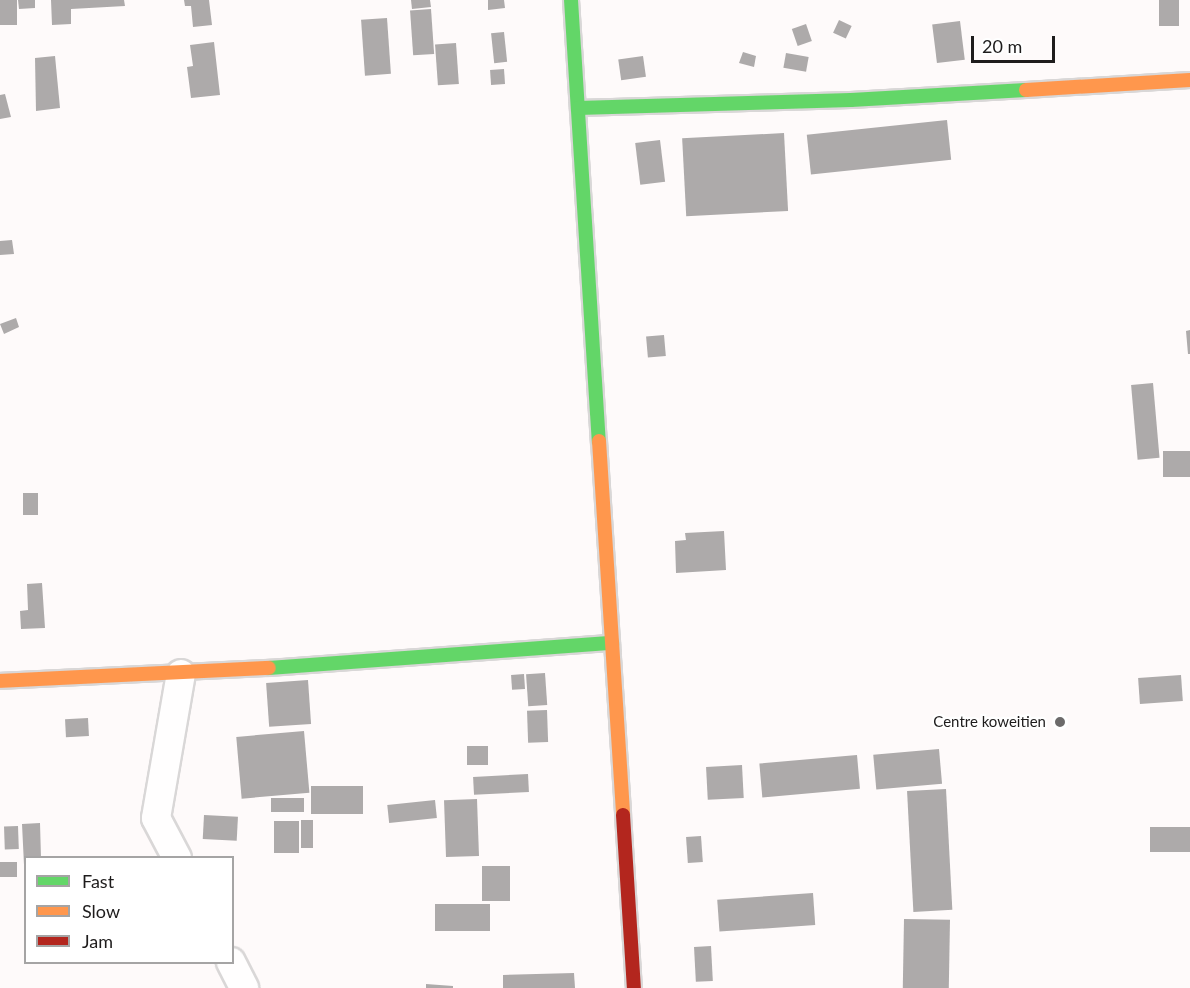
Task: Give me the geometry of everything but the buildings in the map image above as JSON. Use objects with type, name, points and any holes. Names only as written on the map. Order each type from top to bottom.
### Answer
[{"type":"street","points":[[571,0],[634,988]]},
{"type":"street","points":[[578,108],[851,100],[1190,80]]},
{"type":"street","points":[[0,681],[181,674],[612,642]]},
{"type":"street","points":[[176,856],[156,818],[181,674]]},
{"type":"street","points":[[232,964],[244,988]]},
{"type":"traffic: fast","points":[[571,0],[599,441]]},
{"type":"traffic: fast","points":[[578,108],[851,100],[1026,90]]},
{"type":"traffic: fast","points":[[269,668],[612,643]]},
{"type":"traffic: slow","points":[[1026,90],[1190,80]]},
{"type":"traffic: slow","points":[[599,441],[623,815]]},
{"type":"traffic: slow","points":[[0,681],[269,668]]},
{"type":"traffic: jam","points":[[623,815],[634,988]]},
{"type":"place","name":"Centre koweitien","points":[[1060,722]]}]
